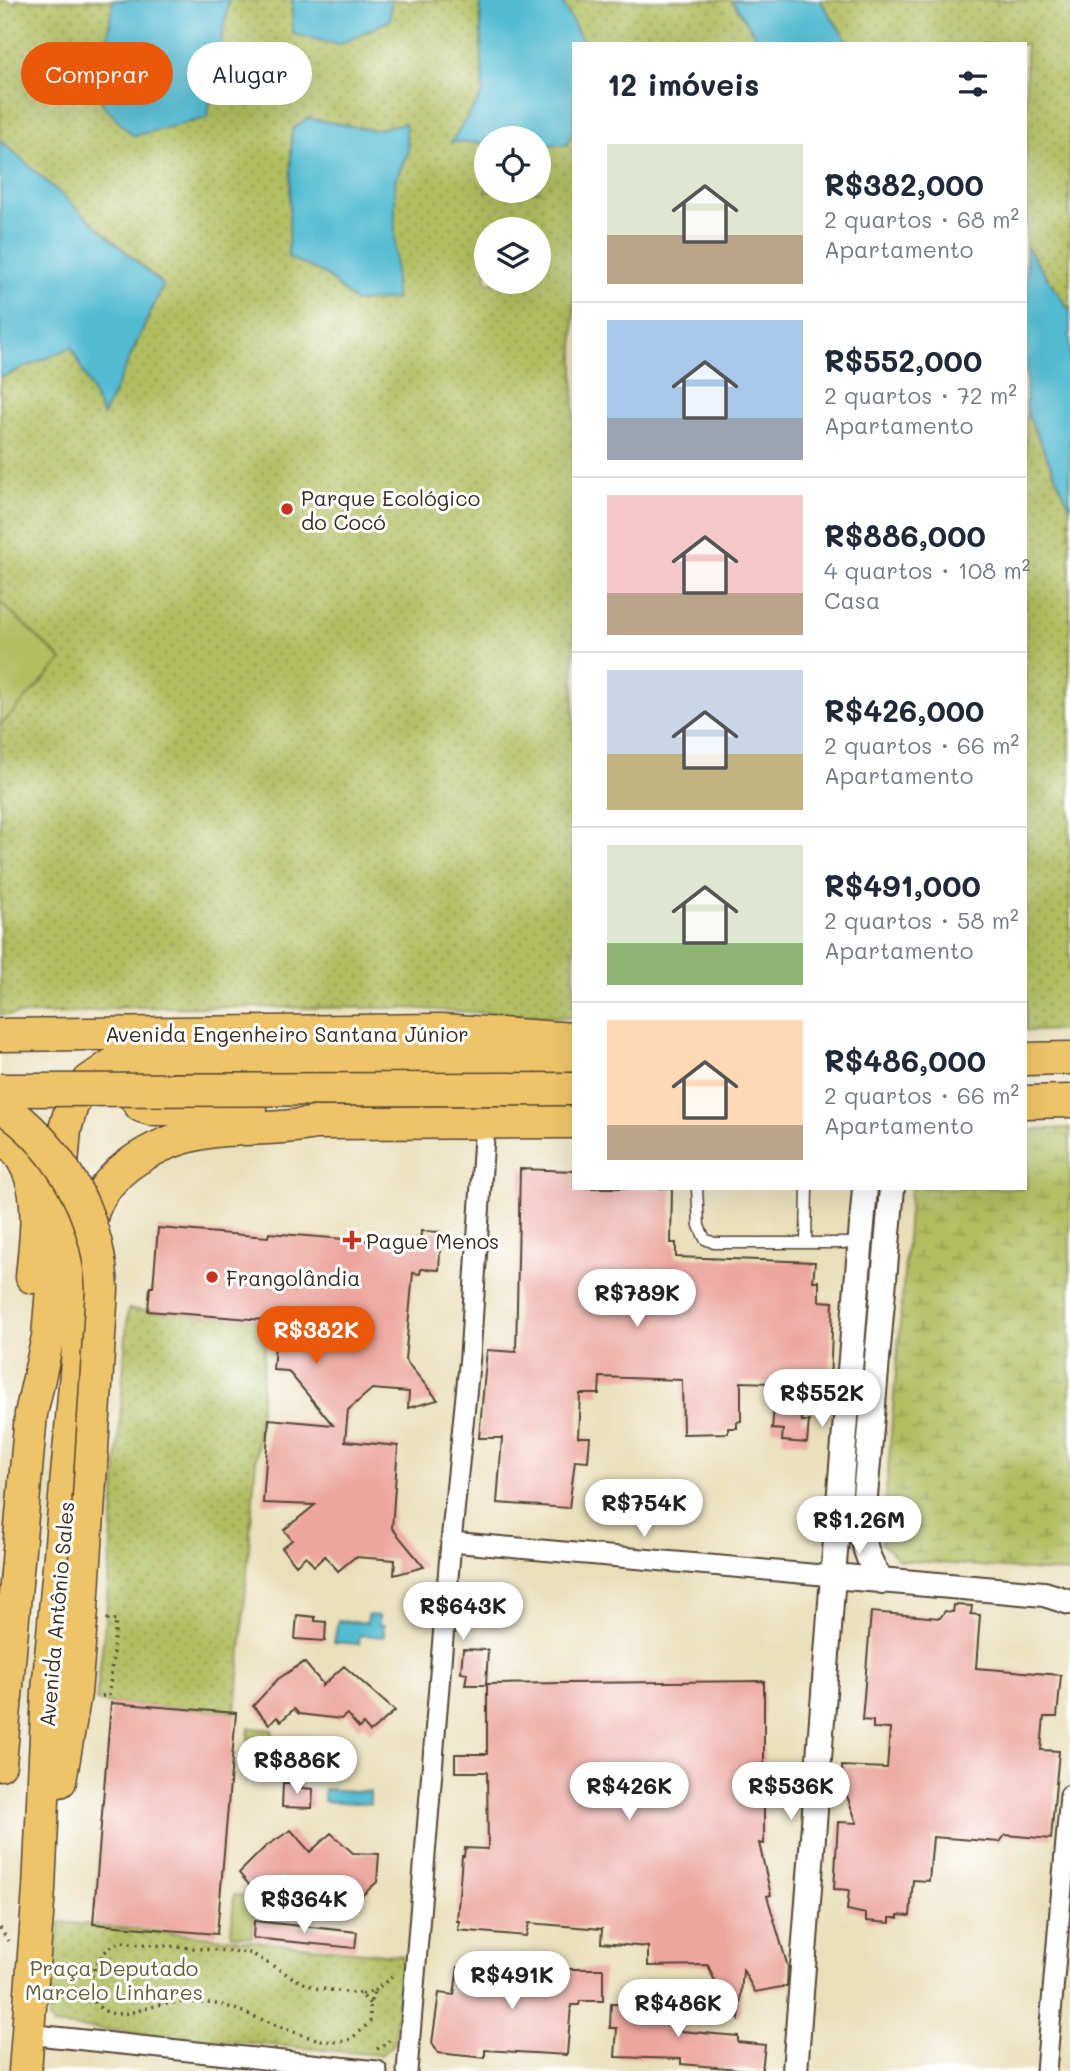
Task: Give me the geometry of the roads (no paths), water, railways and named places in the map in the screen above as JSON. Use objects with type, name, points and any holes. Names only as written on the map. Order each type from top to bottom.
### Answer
[{"type":"main road","name":"Avenida Engenheiro Santana Júnior","points":[[0,1035],[441,1030],[572,1039]]},
{"type":"main road","points":[[32,1414],[48,1337],[65,1129],[72,1105],[89,1081],[112,1065],[141,1056],[273,1056],[335,1061],[572,1060]]},
{"type":"main road","points":[[1027,1059],[1070,1058]]},
{"type":"main road","points":[[335,1061],[275,1072],[171,1070],[149,1073],[139,1077],[134,1083],[132,1094],[141,1106],[150,1109],[285,1109],[314,1123],[572,1122]]},
{"type":"main road","points":[[0,1090],[572,1089]]},
{"type":"main road","points":[[1027,1102],[1070,1101]]},
{"type":"main road","points":[[0,1105],[31,1129],[54,1155],[85,1208],[101,1263],[102,1289],[82,1609],[71,1724],[39,1889]]},
{"type":"main road","name":"Avenida Antônio Sales","points":[[25,2071],[39,1889],[48,1691],[90,1221],[103,1193],[125,1168],[140,1157],[185,1137],[221,1130],[286,1128],[314,1123]]},
{"type":"main road","points":[[0,1133],[25,1161],[35,1187],[34,1252],[27,1335],[32,1414]]},
{"type":"main road","name":"Avenida Antônio Sales","points":[[0,1763],[32,1414]]},
{"type":"street","points":[[407,2071],[451,1542],[470,1356],[485,1122]]},
{"type":"street","points":[[795,2071],[832,1576],[865,1190]]},
{"type":"street","points":[[882,1581],[870,1564],[864,1548],[863,1519],[892,1190]]},
{"type":"street","points":[[451,1542],[1044,1594],[1070,1602]]},
{"type":"street","points":[[1046,2071],[1070,1795]]},
{"type":"street","points":[[27,2034],[377,2071]]},
{"type":"lane","points":[[697,1190],[699,1226],[705,1239],[715,1242],[861,1243]]},
{"type":"lane","points":[[806,1243],[807,1190]]},
{"type":"water","points":[[113,0],[229,0],[221,42],[187,42],[187,105],[209,105],[207,118],[133,136],[104,105],[173,105],[173,42],[107,42]]},
{"type":"water","points":[[292,0],[391,0],[390,20],[339,45],[293,34]]},
{"type":"water","points":[[480,0],[561,0],[583,42],[572,42],[572,132],[567,145],[551,144],[551,126],[474,126],[474,143],[451,142],[483,93]]},
{"type":"water","points":[[732,0],[820,0],[848,42],[760,42]]},
{"type":"water","points":[[307,118],[372,130],[405,123],[408,152],[395,181],[395,299],[355,302],[325,274],[288,257],[292,130]]},
{"type":"water","points":[[0,140],[163,285],[103,416],[72,347],[0,378]]},
{"type":"water","points":[[1027,247],[1070,311],[1070,507],[1027,413]]},
{"type":"water","points":[[368,1615],[379,1616],[379,1625],[384,1625],[384,1637],[360,1635],[359,1644],[334,1642],[338,1621],[367,1623]]},
{"type":"water","points":[[324,1789],[370,1792],[370,1804],[324,1801]]},
{"type":"place","name":"Parque Ecológico do Cocó","points":[[287,509]]},
{"type":"place","name":"Pague Menos","points":[[352,1240]]},
{"type":"place","name":"Frangolândia","points":[[212,1277]]},
{"type":"park label","name":"Praça Deputado Marcelo Linhares","points":[[114,1979]]}]
